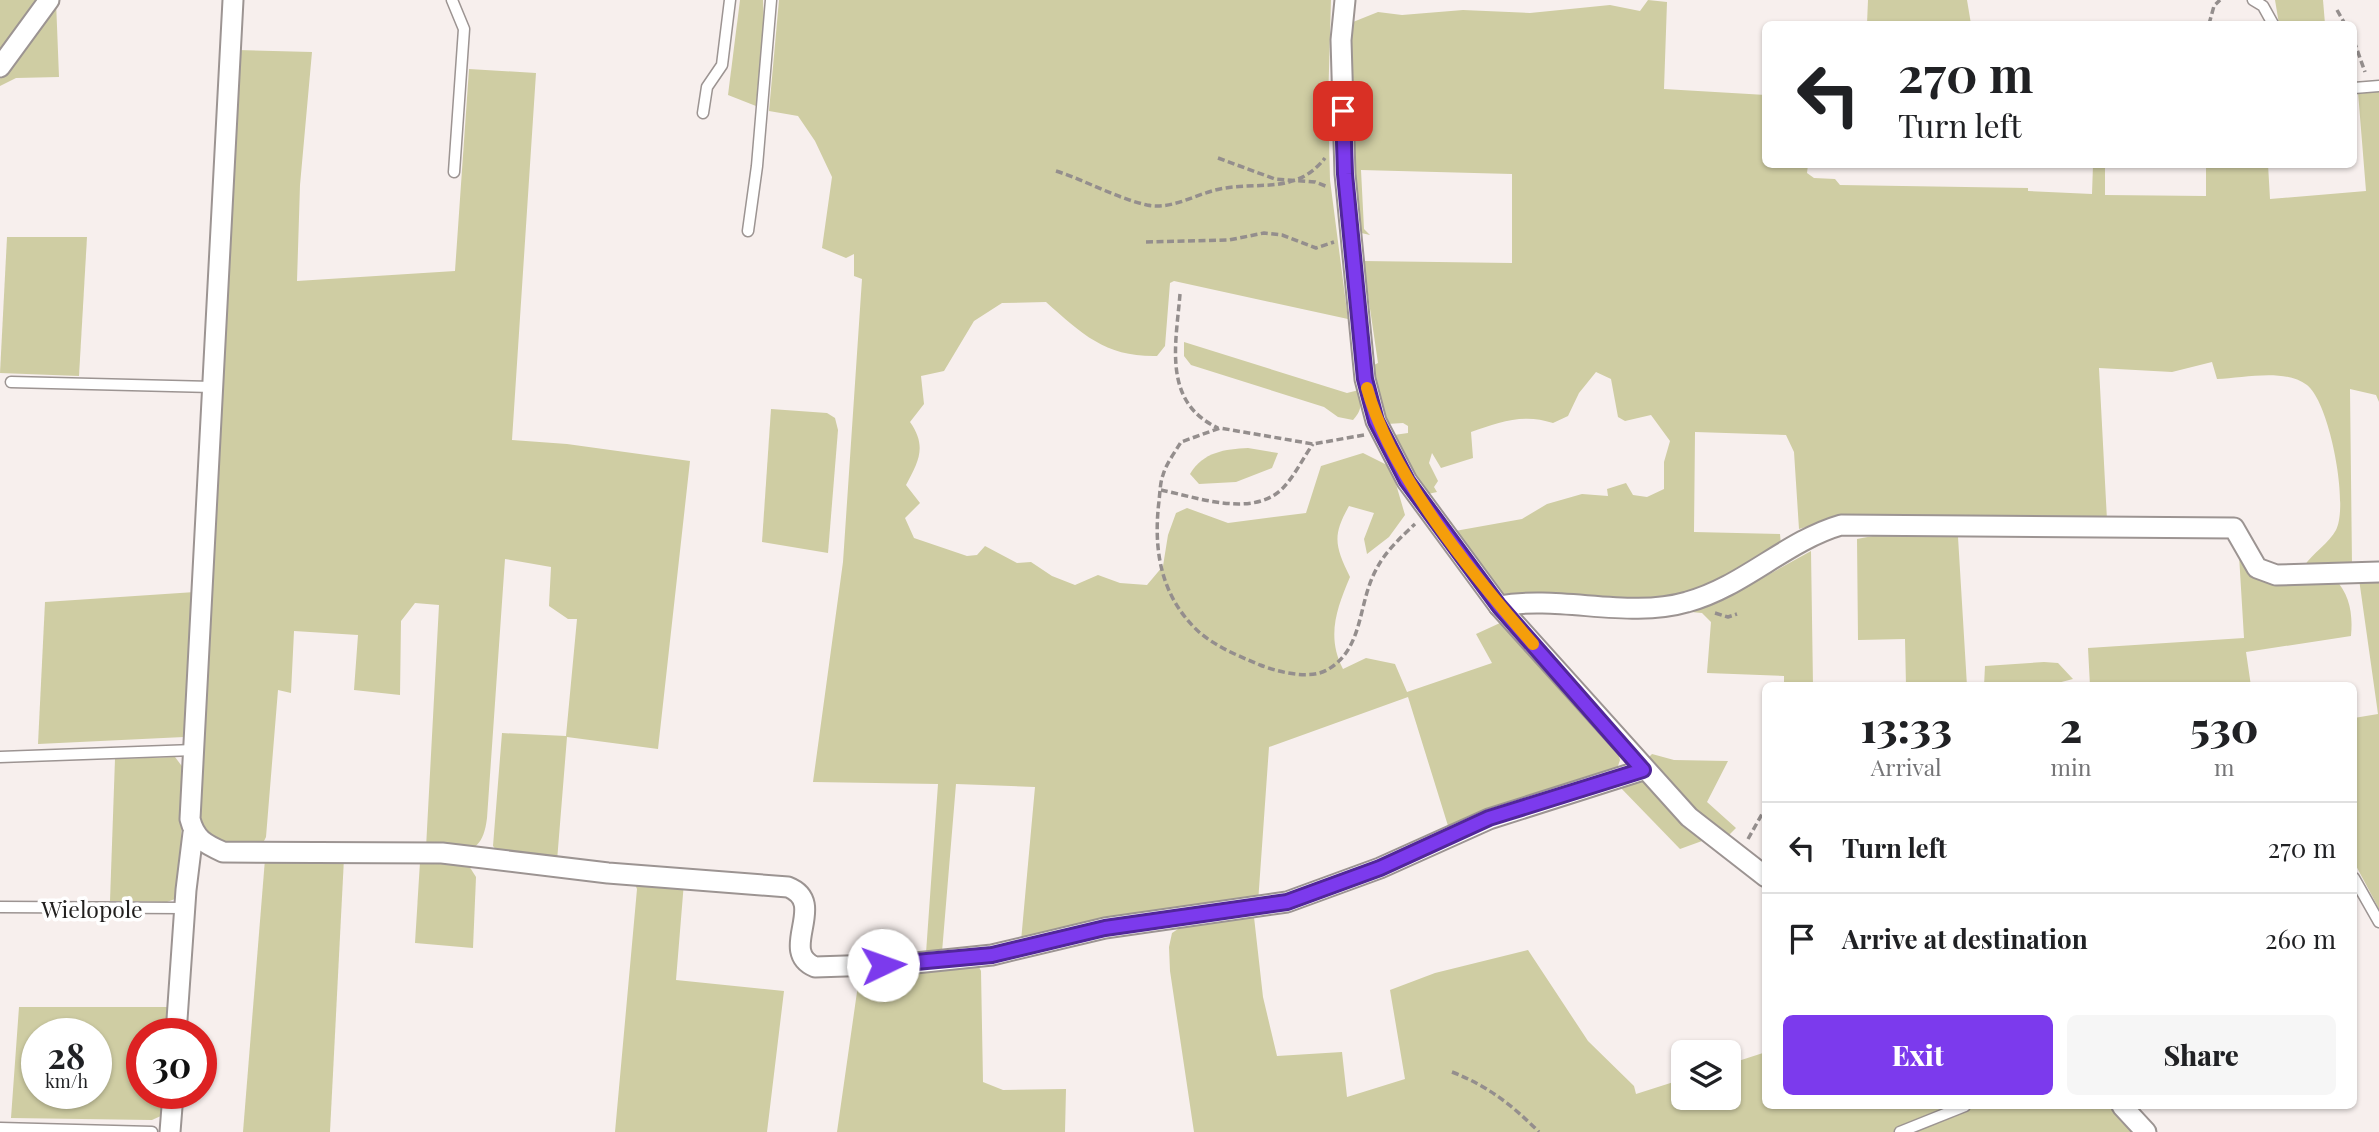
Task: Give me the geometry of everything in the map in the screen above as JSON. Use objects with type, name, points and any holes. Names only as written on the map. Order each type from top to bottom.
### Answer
[{"type":"street","points":[[0,67],[49,0]]},
{"type":"street","points":[[177,1018],[184,908],[193,833],[190,819],[233,0]]},
{"type":"street","points":[[1345,0],[1341,40],[1347,194],[1365,379],[1381,431],[1407,481],[1499,606],[1643,770],[1689,817],[1762,874]]},
{"type":"street","points":[[1499,606],[1526,601],[1642,607],[1687,602],[1750,573],[1818,532],[1841,525],[2234,528],[2257,568],[2276,575],[2379,572]]},
{"type":"street","points":[[193,833],[204,844],[223,852],[442,853],[608,873],[788,887],[799,891],[804,899],[799,954],[805,963],[815,967],[906,964],[992,955],[1105,928],[1287,902],[1380,868],[1489,818],[1643,770]]},
{"type":"street","points":[[170,1132],[172,1109]]},
{"type":"street","points":[[2126,1109],[2146,1132]]},
{"type":"lane","points":[[452,0],[464,29],[454,172]]},
{"type":"lane","points":[[703,113],[707,87],[722,65],[730,0]]},
{"type":"lane","points":[[748,231],[759,153],[771,0]]},
{"type":"lane","points":[[2253,0],[2263,6],[2271,21]]},
{"type":"lane","points":[[2359,88],[2379,86]]},
{"type":"lane","points":[[10,382],[212,387]]},
{"type":"lane","points":[[0,757],[194,750]]},
{"type":"lane","points":[[2357,883],[2379,922]]},
{"type":"lane","name":"Wielopole","points":[[0,907],[184,908]]},
{"type":"lane","points":[[1900,1132],[1958,1109]]},
{"type":"lane","points":[[0,1128],[152,1132]]},
{"type":"path","points":[[2210,21],[2214,6],[2220,0]]},
{"type":"path","points":[[2337,10],[2343,21]]},
{"type":"path","points":[[2357,50],[2367,80],[2359,88]]},
{"type":"path","points":[[1056,171],[1121,198],[1150,205],[1172,205],[1223,188],[1268,188],[1294,181],[1316,169],[1344,134]]},
{"type":"path","points":[[1218,158],[1275,179],[1315,182],[1347,194]]},
{"type":"path","points":[[1146,242],[1228,240],[1264,233],[1282,235],[1316,248],[1335,241],[1350,226]]},
{"type":"path","points":[[1180,294],[1176,353],[1178,387],[1187,403],[1220,428],[1313,444],[1381,431]]},
{"type":"path","points":[[1220,428],[1181,442],[1163,475],[1156,522],[1157,562],[1174,603],[1200,632],[1230,652],[1269,668],[1298,674],[1325,671],[1348,654],[1356,640],[1360,612],[1377,567],[1406,532],[1430,511]]},
{"type":"path","points":[[1161,491],[1237,504],[1262,502],[1282,489],[1313,444]]},
{"type":"path","points":[[1735,855],[1748,840],[1762,814]]},
{"type":"path","points":[[1452,1072],[1477,1082],[1507,1100],[1539,1132]]},
{"type":"shaded area","points":[[0,0],[42,0],[0,56]]},
{"type":"shaded area","points":[[740,0],[763,0],[764,22],[756,106],[728,95]]},
{"type":"shaded area","points":[[779,0],[1331,0],[1328,104],[1330,180],[1348,319],[1174,281],[1170,283],[1165,346],[1157,356],[1123,353],[1096,342],[1046,302],[1002,303],[974,321],[944,371],[921,376],[924,404],[910,422],[920,446],[919,454],[906,485],[920,503],[905,518],[914,538],[967,556],[977,555],[985,546],[1017,563],[1031,562],[1052,576],[1075,585],[1098,575],[1120,583],[1147,585],[1163,566],[1168,535],[1176,513],[1187,508],[1228,523],[1306,513],[1321,466],[1363,453],[1391,467],[1405,515],[1389,537],[1367,554],[1364,539],[1374,513],[1349,506],[1340,525],[1339,549],[1350,577],[1341,600],[1334,634],[1343,669],[1366,658],[1395,664],[1407,692],[1492,663],[1476,634],[1500,623],[1511,630],[1618,753],[1620,760],[1617,769],[1449,829],[1408,697],[1269,747],[1258,903],[1021,941],[1035,787],[956,784],[942,952],[926,953],[938,784],[813,782],[843,562],[862,279],[854,276],[854,254],[846,258],[822,248],[832,177],[815,141],[798,116],[769,111]]},
{"type":"shaded area","points":[[1648,0],[1667,2],[1664,89],[1762,95],[1762,168],[1808,168],[1807,173],[1814,178],[1835,179],[1840,185],[2028,188],[2028,191],[2092,194],[2093,168],[2105,168],[2105,195],[2206,196],[2206,168],[2268,168],[2270,199],[2366,191],[2358,92],[2379,90],[2379,402],[2376,395],[2350,389],[2352,565],[2304,566],[2333,535],[2339,517],[2339,478],[2335,455],[2330,432],[2315,395],[2307,385],[2298,380],[2276,375],[2217,379],[2212,362],[2172,372],[2099,368],[2107,520],[1844,516],[1799,529],[1794,452],[1786,435],[1695,432],[1694,532],[1780,534],[1781,545],[1751,565],[1678,599],[1502,594],[1455,531],[1522,519],[1547,504],[1582,494],[1608,496],[1607,489],[1626,483],[1633,495],[1647,497],[1664,489],[1664,462],[1670,441],[1651,415],[1625,421],[1618,417],[1611,379],[1596,372],[1579,393],[1568,416],[1553,423],[1532,419],[1512,420],[1471,432],[1473,458],[1441,468],[1432,453],[1429,463],[1438,481],[1434,487],[1437,492],[1428,494],[1421,486],[1394,435],[1408,433],[1408,426],[1403,423],[1387,424],[1376,394],[1372,366],[1378,363],[1363,261],[1512,263],[1512,174],[1361,170],[1364,229],[1370,235],[1357,232],[1347,28],[1353,22],[1378,12],[1402,15],[1463,10],[1530,13],[1610,5],[1640,11]]},
{"type":"shaded area","points":[[1868,0],[1967,0],[1970,21],[1867,21]]},
{"type":"shaded area","points":[[2275,0],[2323,0],[2325,21],[2278,21]]},
{"type":"shaded area","points":[[56,1],[59,77],[16,78],[0,86],[0,79]]},
{"type":"shaded area","points":[[237,50],[312,52],[300,185],[297,281],[455,271],[469,69],[536,73],[512,440],[567,444],[690,461],[658,749],[567,737],[557,861],[498,852],[493,846],[502,733],[566,736],[577,619],[568,619],[549,606],[551,567],[505,559],[487,818],[480,841],[475,847],[459,851],[426,848],[439,605],[415,603],[401,621],[400,695],[354,690],[358,635],[294,631],[291,693],[278,690],[266,837],[263,843],[242,846],[223,842],[206,830],[197,813]]},
{"type":"shaded area","points":[[7,237],[87,237],[79,376],[0,373]]},
{"type":"shaded area","points":[[1184,342],[1347,393],[1359,390],[1360,410],[1353,420],[1338,417],[1324,407],[1191,365],[1184,356]]},
{"type":"shaded area","points":[[771,409],[827,413],[835,418],[838,430],[828,553],[762,542]]},
{"type":"shaded area","points":[[1248,448],[1278,453],[1272,468],[1236,482],[1199,484],[1190,474],[1208,456],[1231,449]]},
{"type":"shaded area","points":[[1878,535],[1958,537],[1967,682],[1906,682],[1905,639],[1858,640],[1857,539]]},
{"type":"shaded area","points":[[1811,551],[1813,682],[1784,682],[1784,676],[1707,673],[1711,622],[1702,613],[1691,612],[1719,602]]},
{"type":"shaded area","points":[[2239,555],[2247,570],[2334,578],[2344,591],[2349,605],[2351,636],[2246,652],[2250,682],[2090,682],[2088,648],[2244,638]]},
{"type":"shaded area","points":[[2379,577],[2379,909],[2357,868],[2357,718],[2378,714],[2359,579]]},
{"type":"shaded area","points":[[195,592],[188,731],[184,737],[38,744],[45,602]]},
{"type":"shaded area","points":[[2058,663],[2073,679],[2061,682],[1984,682],[1985,666]]},
{"type":"shaded area","points":[[1652,754],[1674,760],[1728,761],[1707,802],[1736,828],[1728,836],[1677,795],[1647,759]]},
{"type":"shaded area","points":[[175,757],[184,769],[179,892],[175,899],[167,902],[110,901],[115,759]]},
{"type":"shaded area","points":[[1637,780],[1644,781],[1702,841],[1680,849],[1619,786]]},
{"type":"shaded area","points":[[344,858],[330,1132],[243,1132],[265,859]]},
{"type":"shaded area","points":[[420,862],[469,866],[476,877],[473,948],[415,943]]},
{"type":"shaded area","points":[[634,882],[684,882],[676,980],[784,991],[767,1132],[615,1132],[637,889]]},
{"type":"shaded area","points":[[1254,917],[1263,997],[1277,1056],[1342,1052],[1347,1097],[1405,1079],[1390,990],[1435,973],[1528,950],[1588,1041],[1634,1086],[1636,1094],[1671,1083],[1671,1110],[1741,1110],[1741,1060],[1762,1053],[1762,1109],[2118,1109],[2139,1132],[1194,1132],[1170,971],[1169,947],[1172,933],[1190,921]]},
{"type":"shaded area","points":[[977,963],[981,971],[983,1082],[1003,1090],[1066,1089],[1065,1132],[837,1132],[860,971]]},
{"type":"shaded area","points":[[19,1007],[171,1007],[170,1018],[126,1018],[126,1109],[164,1109],[163,1115],[152,1120],[11,1118]]},
{"type":"slow traffic","points":[[1367,388],[1376,421],[1407,481],[1499,606],[1533,644]]},
{"type":"route","points":[[883,965],[992,955],[1105,928],[1287,902],[1380,868],[1489,818],[1643,770],[1499,606],[1407,481],[1376,421],[1365,379],[1345,174],[1343,111]]}]
